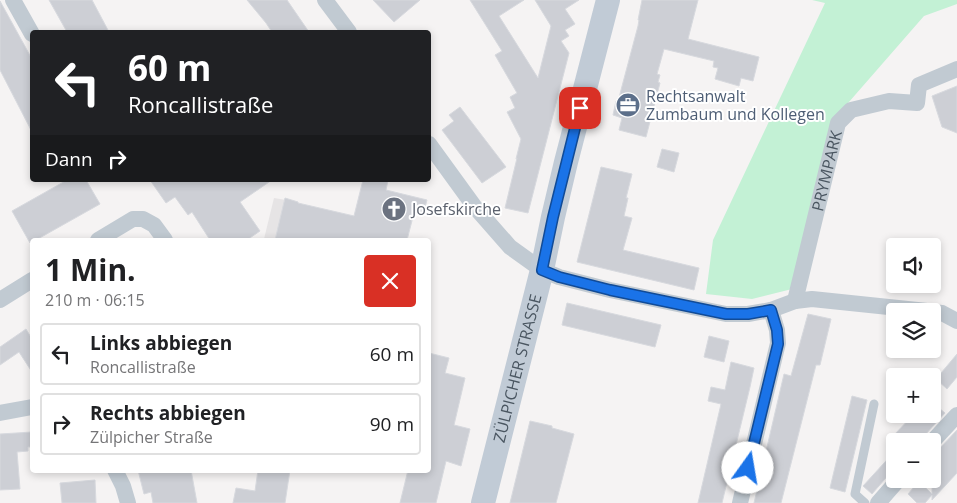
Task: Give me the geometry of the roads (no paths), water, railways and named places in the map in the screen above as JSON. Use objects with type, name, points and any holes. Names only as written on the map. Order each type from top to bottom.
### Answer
[{"type":"street","points":[[13,0],[30,30]]},
{"type":"street","points":[[325,0],[348,30]]},
{"type":"street","name":"ZÜLPICHER STRASSE","points":[[483,503],[608,0]]},
{"type":"street","name":"PRYMPARK","points":[[795,301],[838,123],[851,110],[889,101],[917,103],[919,85],[957,70]]},
{"type":"street","points":[[431,147],[474,206],[510,248],[542,270],[559,277],[610,290],[726,314],[748,314],[771,310],[795,301],[812,299],[886,306]]},
{"type":"street","points":[[101,238],[133,219],[143,219],[154,225],[164,238]]},
{"type":"street","points":[[0,300],[30,281]]},
{"type":"street","points":[[740,503],[778,344],[777,330],[771,310]]},
{"type":"street","points":[[941,313],[957,320]]},
{"type":"street","points":[[0,414],[30,407]]},
{"type":"street","points":[[940,433],[957,414]]},
{"type":"street","points":[[116,473],[128,503]]},
{"type":"street","points":[[878,503],[891,488]]},
{"type":"lane","points":[[865,503],[855,494],[874,404]]},
{"type":"place","name":"Rechtsanwalt Zumbaum und Kollegen","points":[[628,105]]},
{"type":"place","name":"Josefskirche","points":[[394,209]]}]
